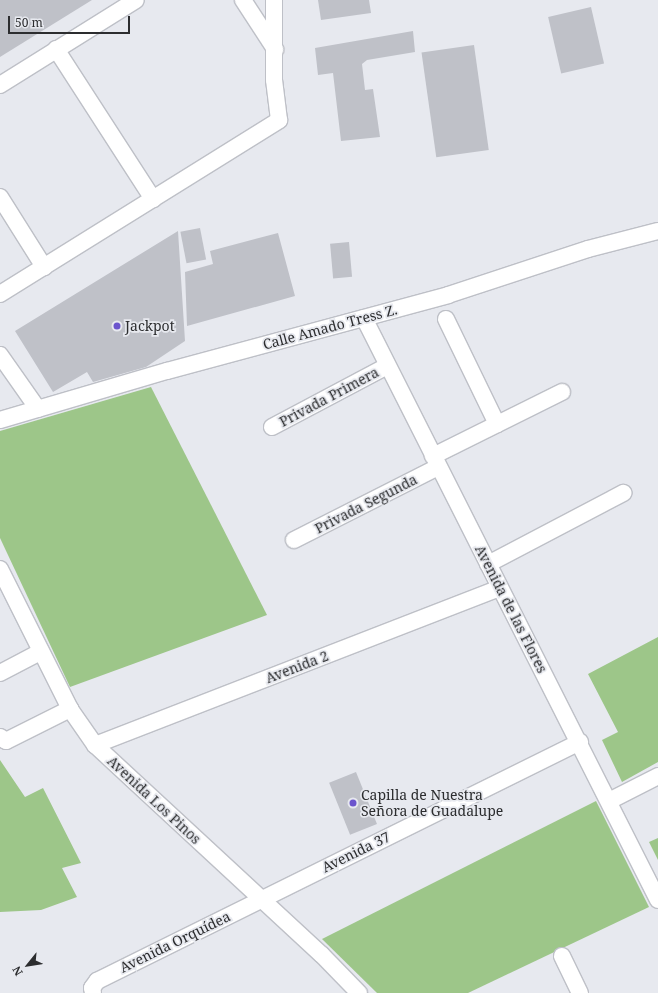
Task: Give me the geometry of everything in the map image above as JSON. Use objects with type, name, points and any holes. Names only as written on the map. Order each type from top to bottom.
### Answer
[{"type":"street","points":[[0,85],[136,0]]},
{"type":"street","points":[[243,0],[275,49]]},
{"type":"street","points":[[0,294],[279,120],[274,80],[274,0]]},
{"type":"street","points":[[56,49],[153,199]]},
{"type":"street","points":[[0,197],[6,218],[44,267]]},
{"type":"street","name":"Calle Amado Tress Z.","points":[[0,420],[448,295],[588,249],[658,231]]},
{"type":"street","name":"Avenida de las Flores","points":[[364,318],[500,588],[580,742],[658,900]]},
{"type":"street","points":[[446,319],[497,424]]},
{"type":"street","points":[[0,355],[38,410]]},
{"type":"street","name":"Privada Primera","points":[[272,427],[387,366]]},
{"type":"street","name":"Privada Segunda","points":[[294,540],[436,461],[497,424],[562,392]]},
{"type":"street","points":[[488,564],[623,493]]},
{"type":"street","name":"Avenida Los Pinos","points":[[0,569],[40,652],[70,709],[95,745],[262,899],[359,993]]},
{"type":"street","name":"Avenida 2","points":[[95,745],[500,588]]},
{"type":"street","points":[[0,673],[40,652]]},
{"type":"street","points":[[0,737],[6,741],[70,709]]},
{"type":"street","name":"Avenida 37","points":[[262,899],[580,742]]},
{"type":"street","points":[[609,801],[658,776]]},
{"type":"street","name":"Avenida Orquídea","points":[[92,991],[97,981],[262,899]]},
{"type":"street","points":[[562,956],[580,993]]},
{"type":"green space","points":[[151,387],[267,615],[70,687],[0,538],[0,431]]},
{"type":"green space","points":[[658,637],[658,762],[622,782],[602,740],[618,732],[588,674]]},
{"type":"green space","points":[[0,760],[25,797],[43,788],[81,863],[62,868],[77,897],[41,910],[0,912]]},
{"type":"green space","points":[[596,801],[649,907],[468,993],[377,993],[322,939]]},
{"type":"green space","points":[[658,838],[658,860],[649,842]]},
{"type":"building","points":[[0,0],[92,0],[0,57]]},
{"type":"building","points":[[318,0],[369,0],[371,13],[321,20]]},
{"type":"building","points":[[591,7],[604,64],[561,73],[548,17]]},
{"type":"building","points":[[413,31],[415,52],[367,60],[362,64],[365,90],[373,89],[380,137],[341,141],[333,73],[318,75],[315,48]]},
{"type":"building","points":[[474,45],[489,150],[436,157],[422,52]]},
{"type":"building","points":[[200,228],[206,259],[186,263],[180,232]]},
{"type":"building","name":"Jackpot","points":[[178,231],[185,341],[146,367],[93,382],[87,372],[53,392],[15,331]]},
{"type":"building","points":[[278,233],[295,296],[187,326],[185,272],[213,264],[210,251]]},
{"type":"building","points":[[349,242],[352,277],[333,279],[330,244]]},
{"type":"building","name":"Capilla de Nuestra Señora de Guadalupe","points":[[356,772],[377,824],[350,835],[329,783]]},
{"type":"place","name":"Jackpot","points":[[117,326]]},
{"type":"place","name":"Capilla de Nuestra Señora de Guadalupe","points":[[353,803]]}]
